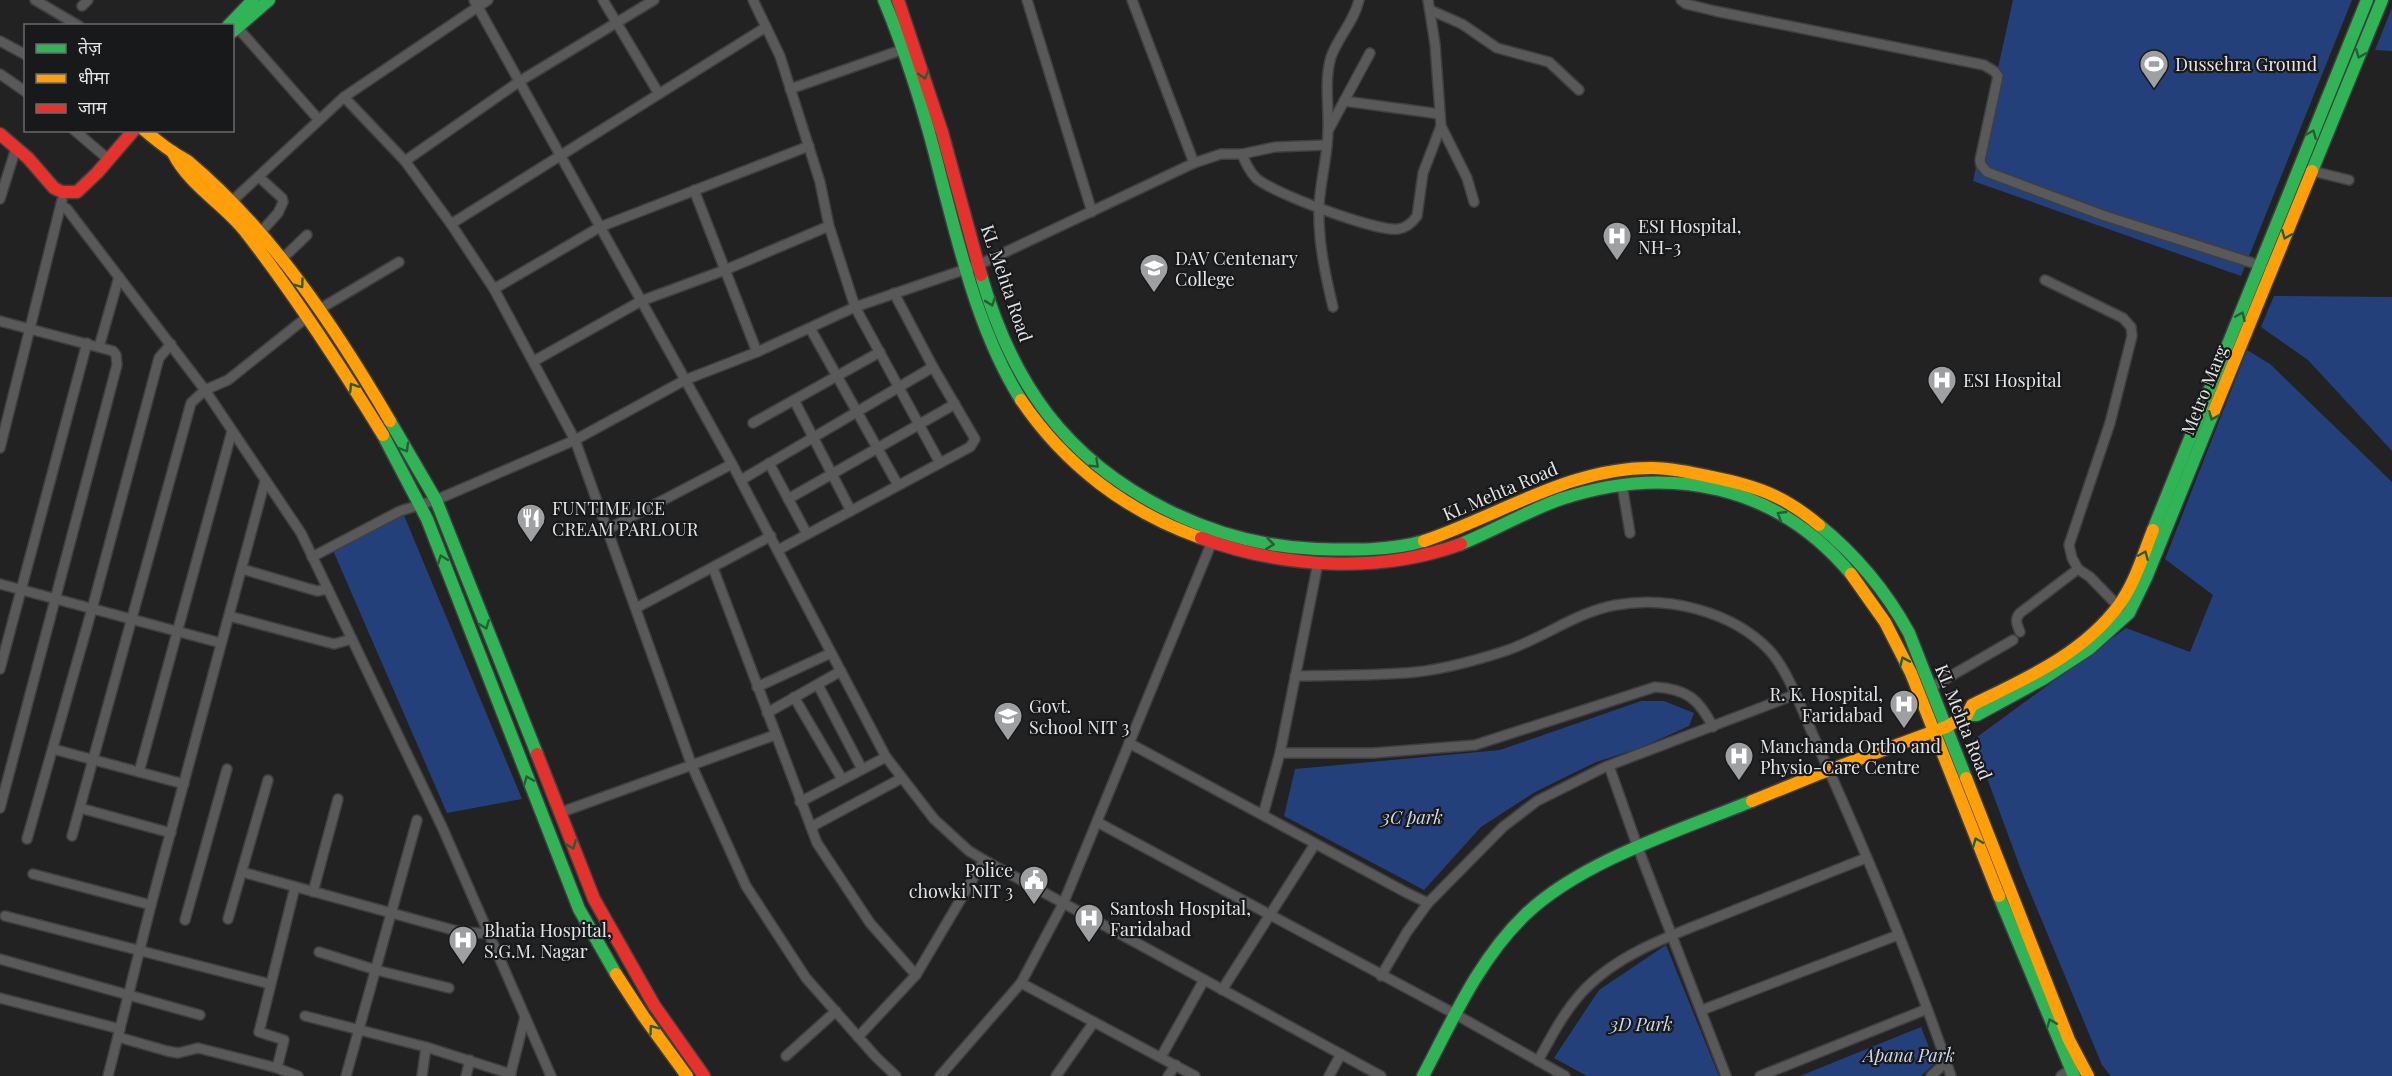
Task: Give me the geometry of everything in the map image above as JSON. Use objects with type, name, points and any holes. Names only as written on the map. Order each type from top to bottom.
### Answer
[{"type":"street","points":[[35,0],[76,24]]},
{"type":"street","points":[[234,27],[253,0]]},
{"type":"street","points":[[234,27],[268,0]]},
{"type":"street","points":[[231,202],[344,97],[476,3],[488,0]]},
{"type":"street","points":[[603,0],[659,94]]},
{"type":"street","points":[[405,161],[520,81],[654,0]]},
{"type":"street","points":[[753,0],[780,56],[820,182],[829,226],[855,307],[940,463]]},
{"type":"street","name":"KL Mehta Road","points":[[884,0],[908,47]]},
{"type":"street","name":"KL Mehta Road","points":[[898,0],[922,107],[972,267],[1005,343],[1036,399],[1063,436],[1102,471],[1146,500],[1180,518],[1257,542],[1326,550],[1398,547],[1447,534],[1562,483],[1613,471],[1654,468],[1742,483],[1767,492],[1801,510],[1847,551],[1882,588],[1904,624],[2069,1040],[2072,1071]]},
{"type":"street","points":[[1027,0],[1092,212]]},
{"type":"street","points":[[1132,0],[1194,163]]},
{"type":"street","points":[[1334,307],[1322,256],[1319,207],[1328,131],[1328,73],[1332,56],[1356,13],[1359,0]]},
{"type":"street","points":[[1428,0],[1435,44],[1442,126],[1467,178],[1474,202]]},
{"type":"street","points":[[1681,0],[1714,11],[1984,65],[1998,76],[1980,160],[1984,169],[2102,215],[2262,266]]},
{"type":"street","name":"Metro Marg","points":[[2124,610],[2133,581],[2262,266],[2308,142],[2367,0]]},
{"type":"street","name":"Metro Marg","points":[[1423,1076],[1455,1014],[1499,946],[1526,915],[1554,893],[1591,870],[1638,848],[1829,771],[1946,727],[1967,715],[1972,705],[2062,658],[2124,610],[2146,578],[2382,0]]},
{"type":"street","points":[[476,3],[741,480],[886,757],[934,819],[969,851],[984,861],[1381,1076]]},
{"type":"street","points":[[1430,10],[1462,24],[1497,48],[1549,62],[1579,90]]},
{"type":"street","points":[[451,224],[766,27]]},
{"type":"street","points":[[234,29],[319,120]]},
{"type":"street","points":[[0,41],[24,54]]},
{"type":"street","points":[[790,89],[908,47]]},
{"type":"street","points":[[1328,131],[1370,53]]},
{"type":"street","points":[[0,74],[24,91]]},
{"type":"street","points":[[344,97],[405,161],[451,224],[494,289],[575,440],[692,766],[746,886],[806,978],[896,1076]]},
{"type":"street","points":[[1344,101],[1440,114]]},
{"type":"street","points":[[1242,154],[1256,178],[1286,194],[1378,227],[1394,229],[1406,226],[1417,216],[1423,173],[1442,126]]},
{"type":"street","points":[[76,132],[108,159]]},
{"type":"street","points":[[0,134],[28,158],[54,188],[62,192],[77,192],[97,173],[132,132]]},
{"type":"street","points":[[147,132],[172,152],[187,160],[260,233],[318,310],[362,374],[436,500],[594,899],[654,1005],[704,1076]]},
{"type":"street","points":[[312,557],[400,511],[436,500],[575,440],[685,380],[757,352],[855,307],[972,267],[1194,163],[1221,154],[1242,154],[1275,147],[1327,145]]},
{"type":"street","points":[[494,289],[600,227],[809,146]]},
{"type":"street","points":[[0,199],[16,148]]},
{"type":"street","points":[[172,152],[181,169],[242,228],[307,317],[350,381],[393,452],[420,506],[579,909],[599,947],[644,1017],[687,1076]]},
{"type":"street","points":[[2312,171],[2349,180]]},
{"type":"street","points":[[259,177],[282,198],[283,202],[278,213],[260,233]]},
{"type":"street","points":[[694,190],[757,352]]},
{"type":"street","points":[[0,448],[62,192]]},
{"type":"street","points":[[60,205],[67,209],[206,390],[301,533],[439,820],[551,1076]]},
{"type":"street","points":[[534,361],[641,301],[725,270],[829,226]]},
{"type":"street","points":[[281,260],[307,235]]},
{"type":"street","points":[[318,310],[399,262]]},
{"type":"street","name":"KL Mehta Road","points":[[972,267],[984,329],[1012,388],[1051,440],[1096,480],[1149,517],[1189,536],[1251,555],[1318,563],[1375,564],[1447,549],[1563,499],[1622,485],[1674,485],[1724,490],[1764,504],[1808,531],[1851,573],[1884,616],[1934,732],[2072,1071]]},
{"type":"street","points":[[99,347],[119,277]]},
{"type":"street","points":[[2045,280],[2123,318],[2130,324],[2133,331],[2110,423],[2070,541],[2070,551],[2078,569],[2090,577],[2124,610]]},
{"type":"street","points":[[778,550],[970,447],[975,439],[894,293]]},
{"type":"street","points":[[72,836],[133,620],[188,411],[195,399],[206,390],[228,380],[307,317]]},
{"type":"street","points":[[0,321],[113,351],[117,366],[0,808]]},
{"type":"street","points":[[810,328],[898,485]]},
{"type":"street","points":[[0,669],[87,343]]},
{"type":"street","points":[[27,839],[92,609],[159,358],[171,344]]},
{"type":"street","points":[[753,423],[880,352]]},
{"type":"street","points":[[741,480],[933,367]]},
{"type":"street","points":[[794,400],[851,511]]},
{"type":"street","points":[[788,499],[955,404]]},
{"type":"street","points":[[139,772],[232,431]]},
{"type":"street","points":[[769,463],[807,534]]},
{"type":"street","points":[[608,529],[732,464]]},
{"type":"street","points":[[108,1076],[139,950],[265,481]]},
{"type":"street","points":[[1622,485],[1630,533]]},
{"type":"street","points":[[940,1076],[1021,983],[1063,904],[1217,530]]},
{"type":"street","points":[[636,608],[771,536]]},
{"type":"street","points":[[1263,815],[1280,753],[1318,563]]},
{"type":"street","points":[[713,568],[817,843],[870,923],[916,975]]},
{"type":"street","points":[[242,569],[317,591],[328,589]]},
{"type":"street","points":[[2020,632],[2016,617],[2078,569]]},
{"type":"street","points":[[0,584],[221,643]]},
{"type":"street","points":[[1295,676],[1429,670],[1509,650],[1576,617],[1598,609],[1639,602],[1692,608],[1751,634],[1776,658],[1829,771],[1898,935],[1951,1076]]},
{"type":"street","points":[[229,616],[334,644],[352,639]]},
{"type":"street","points":[[1930,688],[2013,640]]},
{"type":"street","points":[[757,687],[831,652]]},
{"type":"street","points":[[767,713],[841,672]]},
{"type":"street","points":[[818,685],[862,769]]},
{"type":"street","points":[[1280,753],[1373,753],[1475,746],[1655,687],[1679,691],[1692,698],[1703,708],[1713,727]]},
{"type":"street","points":[[1382,976],[1407,932],[1428,903],[1514,818],[1553,792],[1609,766],[1794,695]]},
{"type":"street","points":[[794,697],[842,779]]},
{"type":"street","points":[[559,813],[775,735]]},
{"type":"street","points":[[1129,743],[1428,903]]},
{"type":"street","points":[[53,749],[184,784]]},
{"type":"street","points":[[800,802],[886,757]]},
{"type":"street","points":[[1609,766],[1638,848],[1726,1076]]},
{"type":"street","points":[[185,921],[227,769]]},
{"type":"street","points":[[811,827],[902,778]]},
{"type":"street","points":[[228,919],[268,780]]},
{"type":"street","points":[[313,892],[338,799]]},
{"type":"street","points":[[80,808],[171,833]]},
{"type":"street","points":[[346,1076],[417,820]]},
{"type":"street","points":[[1097,822],[1455,1014],[1565,1076]]},
{"type":"street","points":[[1222,990],[1315,844]]},
{"type":"street","points":[[1539,1062],[1562,1017],[1587,987],[1621,961],[1673,935],[1866,858]]},
{"type":"street","points":[[858,1037],[916,975],[984,861]]},
{"type":"street","points":[[242,872],[457,931],[489,934]]},
{"type":"street","points":[[33,874],[151,905]]},
{"type":"street","points":[[277,1068],[284,1040],[259,1032],[295,887]]},
{"type":"street","points":[[4,916],[270,984]]},
{"type":"street","points":[[1701,1010],[1898,935]]},
{"type":"street","points":[[319,952],[376,970],[449,988]]},
{"type":"street","points":[[0,959],[200,1015]]},
{"type":"street","points":[[1161,1057],[1204,980]]},
{"type":"street","points":[[1021,983],[1195,1076]]},
{"type":"street","points":[[0,998],[119,1033],[167,1051],[178,1053],[198,1048],[277,1068],[298,1076]]},
{"type":"street","points":[[1760,1076],[1927,1010]]},
{"type":"street","points":[[786,1056],[836,1011]]},
{"type":"street","points":[[305,1016],[426,1047],[511,1075],[525,1017]]},
{"type":"street","points":[[1056,1076],[1094,1022]]},
{"type":"street","points":[[422,1076],[426,1047]]},
{"type":"street","points":[[1329,1076],[1341,1054]]},
{"type":"street","points":[[466,1076],[470,1060]]},
{"type":"street","points":[[1931,1076],[1946,1062]]},
{"type":"street","points":[[1168,1076],[1176,1065]]},
{"type":"street","name":"KL Mehta Road","points":[[2072,1071],[2088,1076]]},
{"type":"green space","name":"Dussehra Ground","points":[[2013,0],[2352,0],[2241,276],[1973,181]]},
{"type":"green space","points":[[2392,8],[2392,51],[2375,50]]},
{"type":"green space","points":[[2274,296],[2392,297],[2392,451],[2308,360],[2261,327]]},
{"type":"green space","points":[[2247,350],[2270,364],[2392,482],[2392,1076],[2111,1076],[2102,1065],[2023,875],[1973,740],[2126,628],[2190,652],[2213,595],[2165,559]]},
{"type":"green space","points":[[403,513],[522,799],[447,813],[332,548]]},
{"type":"green space","name":"3C park","points":[[1641,701],[1664,701],[1694,713],[1689,726],[1640,748],[1596,762],[1535,792],[1481,827],[1424,890],[1284,816],[1295,769],[1500,750]]},
{"type":"green space","name":"3D Park","points":[[1666,945],[1719,1076],[1587,1076],[1554,1058],[1599,990]]},
{"type":"green space","name":"Apana Park","points":[[1921,1027],[1935,1063],[1921,1076],[1800,1076]]},
{"type":"traffic: fast","points":[[230,24],[253,0]]},
{"type":"traffic: fast","points":[[234,30],[269,0]]},
{"type":"traffic: fast","points":[[884,0],[923,110],[973,292],[994,348],[1021,400]]},
{"type":"traffic: fast","points":[[2153,530],[2367,0]]},
{"type":"traffic: fast","points":[[2312,171],[2382,0]]},
{"type":"traffic: fast","points":[[981,275],[1009,350],[1047,414],[1071,442],[1099,467],[1131,490],[1202,526],[1258,542],[1297,548],[1357,550],[1398,547],[1424,541]]},
{"type":"traffic: fast","points":[[1967,715],[1977,715],[2043,679],[2089,649],[2129,613],[2146,578],[2214,411]]},
{"type":"traffic: fast","points":[[390,421],[436,500],[537,754]]},
{"type":"traffic: fast","points":[[383,435],[427,519],[579,909],[616,974]]},
{"type":"traffic: fast","points":[[1461,544],[1561,499],[1602,488],[1642,483],[1681,483],[1719,490],[1755,502],[1790,520],[1822,544],[1851,574]]},
{"type":"traffic: fast","points":[[1819,525],[1858,561],[1880,588],[1909,633],[1966,778]]},
{"type":"traffic: fast","points":[[1423,1076],[1480,971],[1509,932],[1525,915],[1574,878],[1603,863],[1752,801]]},
{"type":"traffic: fast","points":[[1999,896],[2074,1076]]},
{"type":"traffic: slow","points":[[147,132],[189,162],[219,189],[275,250],[324,316],[390,421]]},
{"type":"traffic: slow","points":[[173,153],[188,175],[235,220],[263,255],[316,331],[383,435]]},
{"type":"traffic: slow","points":[[2214,411],[2312,171]]},
{"type":"traffic: slow","points":[[1021,400],[1057,445],[1100,484],[1148,515],[1201,538]]},
{"type":"traffic: slow","points":[[1424,541],[1564,484],[1593,475],[1653,468],[1690,472],[1756,488],[1793,506],[1819,525]]},
{"type":"traffic: slow","points":[[1752,801],[1946,727],[1967,715],[1972,705],[2052,664],[2088,638],[2119,605],[2134,578],[2153,530]]},
{"type":"traffic: slow","points":[[1851,574],[1885,622],[1911,673],[1999,896]]},
{"type":"traffic: slow","points":[[1966,778],[2069,1040],[2088,1076]]},
{"type":"traffic: slow","points":[[616,974],[687,1076]]},
{"type":"traffic: jam","points":[[898,0],[942,132],[981,275]]},
{"type":"traffic: jam","points":[[0,134],[28,158],[54,188],[62,192],[77,192],[97,173],[132,132]]},
{"type":"traffic: jam","points":[[1201,538],[1265,556],[1331,564],[1397,560],[1430,554],[1461,544]]},
{"type":"traffic: jam","points":[[537,754],[594,899],[654,1005],[704,1076]]},
{"type":"place","name":"Dussehra Ground","points":[[2154,90]]},
{"type":"place","name":"ESI Hospital, NH-3","points":[[1617,262]]},
{"type":"place","name":"DAV Centenary College","points":[[1154,294]]},
{"type":"place","name":"ESI Hospital","points":[[1942,406]]},
{"type":"place","name":"FUNTIME ICE CREAM PARLOUR","points":[[531,544]]},
{"type":"place","name":"R. K. Hospital, Faridabad","points":[[1904,730]]},
{"type":"place","name":"Govt. School NIT 3","points":[[1008,742]]},
{"type":"place","name":"Manchanda Ortho and Physio-Care Centre","points":[[1739,782]]},
{"type":"place","name":"Police chowki NIT 3","points":[[1034,906]]},
{"type":"place","name":"Santosh Hospital, Faridabad","points":[[1089,944]]},
{"type":"place","name":"Bhatia Hospital, S.G.M. Nagar","points":[[463,966]]}]
